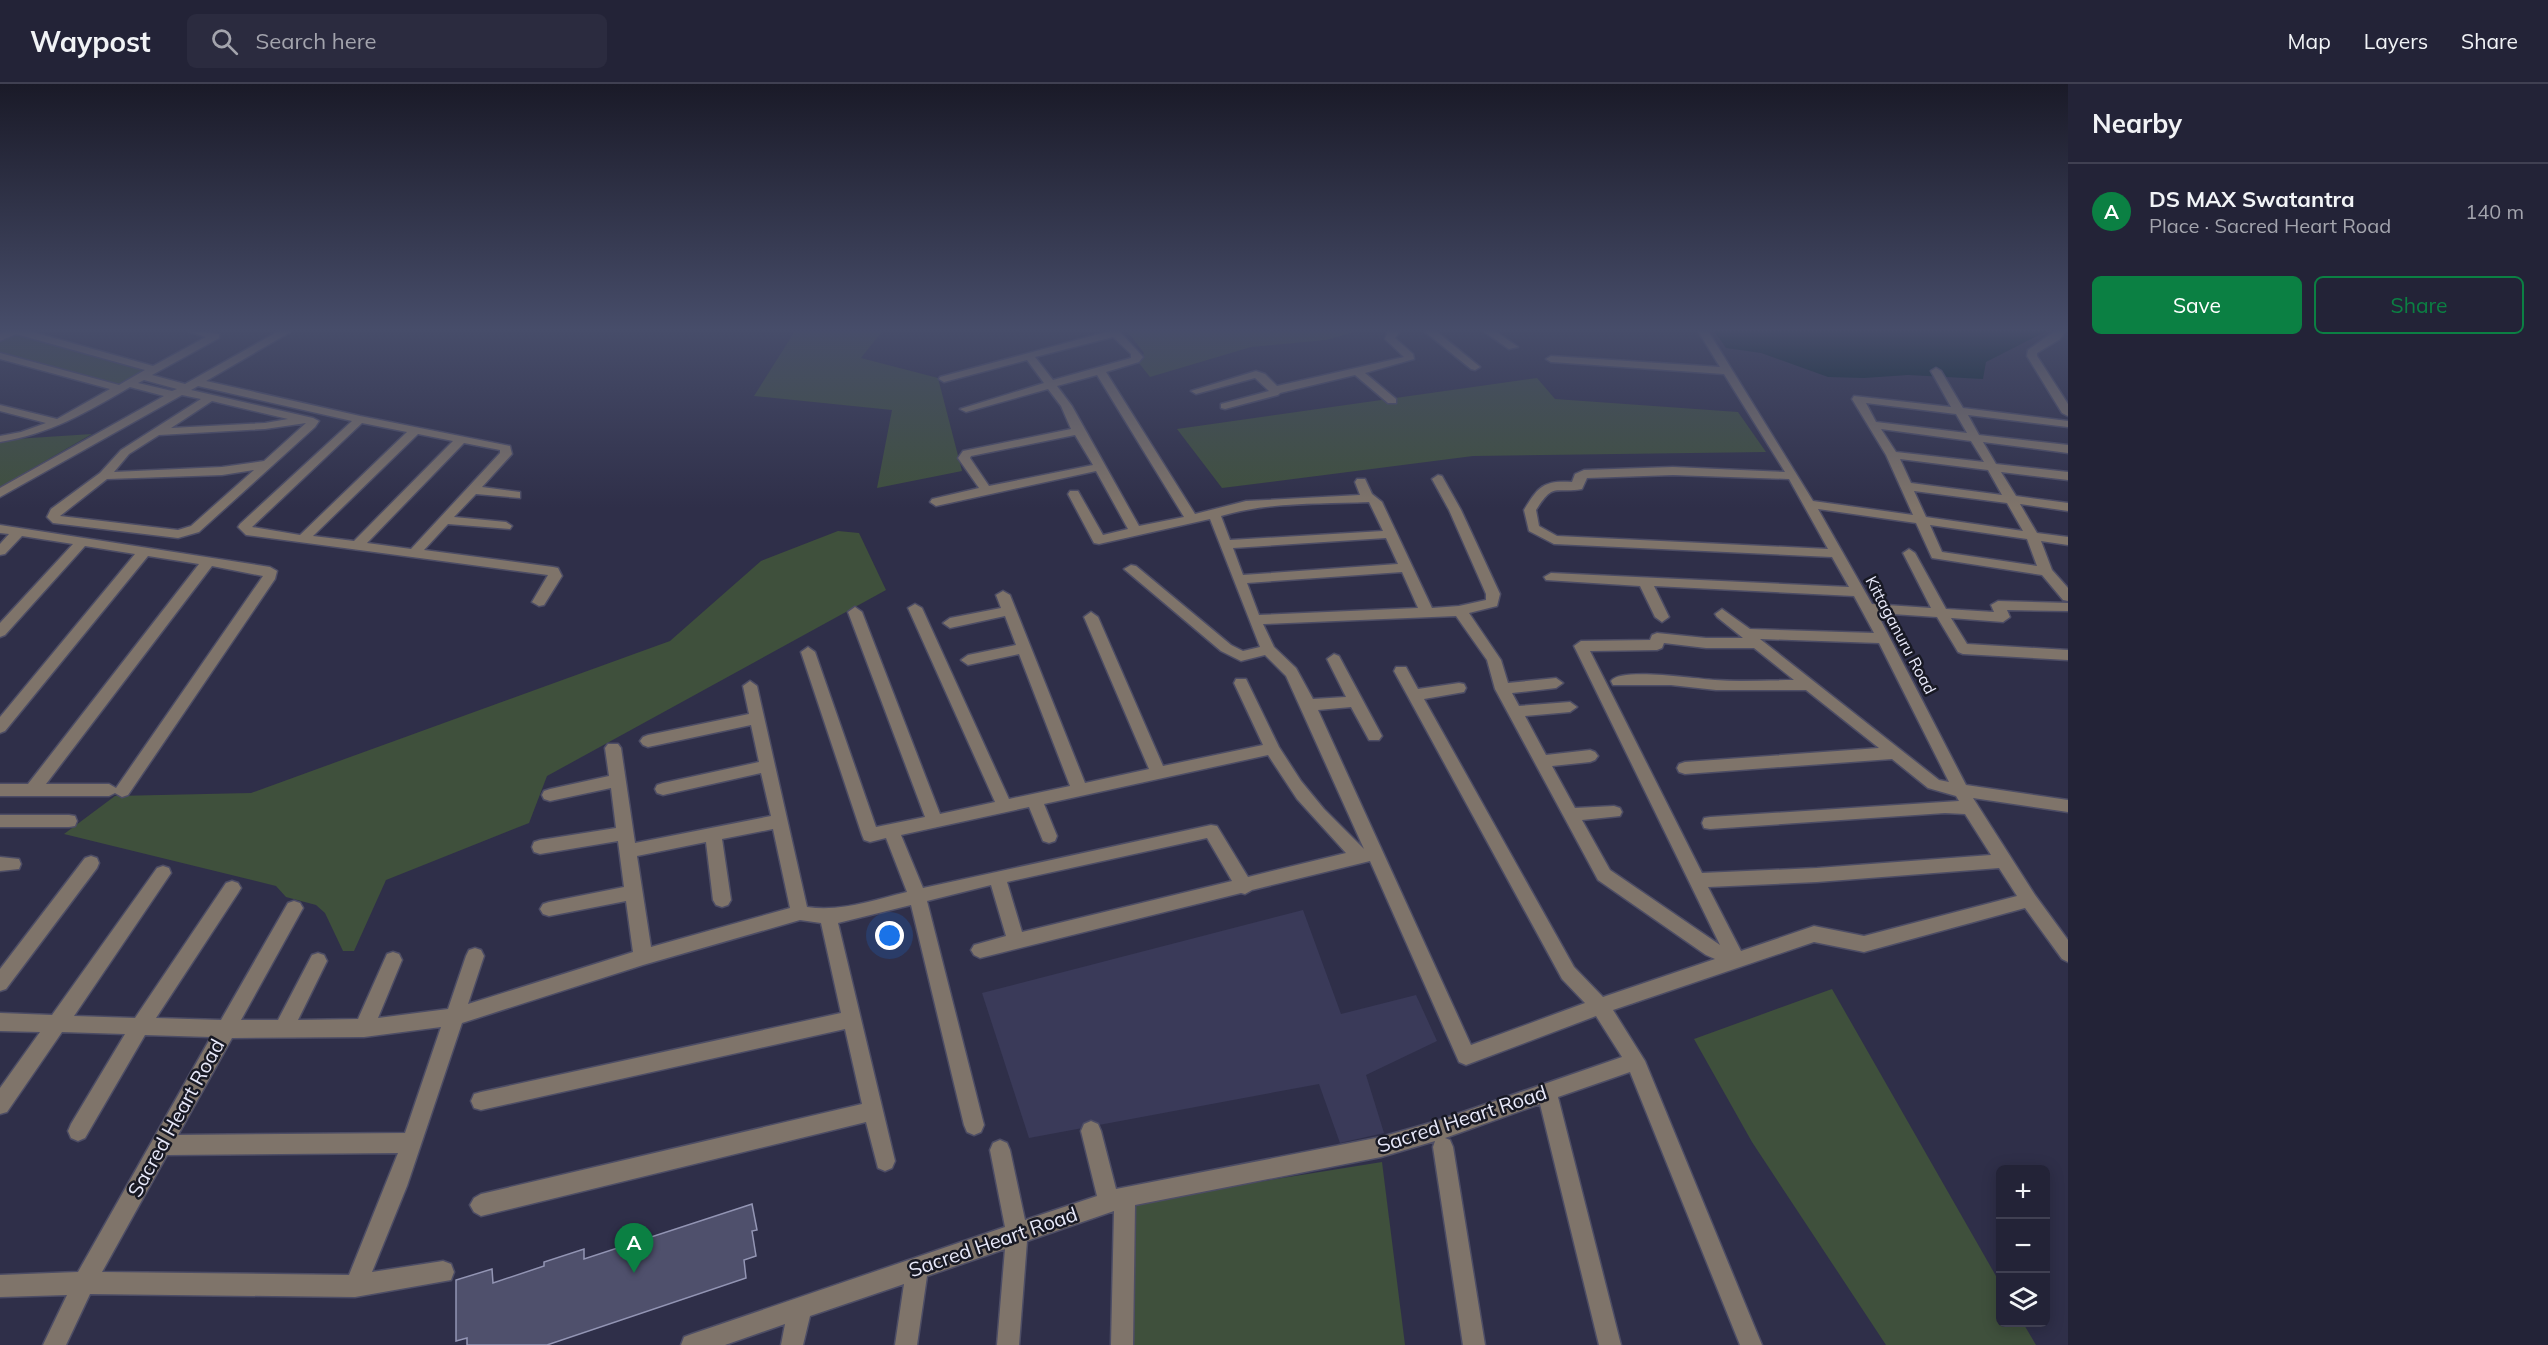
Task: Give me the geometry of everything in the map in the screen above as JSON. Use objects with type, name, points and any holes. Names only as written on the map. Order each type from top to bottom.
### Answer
[{"type":"street","points":[[0,439],[23,435],[58,423],[119,390]]},
{"type":"street","points":[[0,493],[183,390]]},
{"type":"street","points":[[186,390],[210,398],[310,419]]},
{"type":"street","points":[[189,390],[360,419],[506,448],[506,454],[415,552]]},
{"type":"street","points":[[966,409],[1030,390]]},
{"type":"street","points":[[1054,390],[1066,406],[1135,531]]},
{"type":"street","points":[[1112,390],[1191,518]]},
{"type":"street","points":[[1196,391],[1200,390]]},
{"type":"street","points":[[1225,406],[1266,397],[1275,390]]},
{"type":"street","points":[[1379,390],[1392,401]]},
{"type":"street","name":"Kittaganuru Road","points":[[1740,390],[1793,476],[1868,608],[1970,808],[2029,900],[2068,954]]},
{"type":"street","points":[[1948,390],[2032,536],[2046,571],[2068,597]]},
{"type":"street","points":[[2053,390],[2068,413]]},
{"type":"street","points":[[210,398],[125,452],[104,476],[56,512],[53,517],[57,520],[79,523],[178,534],[188,533],[311,425],[313,421],[310,419]]},
{"type":"street","points":[[2046,571],[1937,555],[1892,455],[1858,398],[2068,423]]},
{"type":"street","points":[[0,408],[58,423]]},
{"type":"street","points":[[154,432],[265,426],[310,419]]},
{"type":"street","points":[[360,419],[244,527],[250,532],[359,544],[553,571],[555,576],[538,602]]},
{"type":"street","points":[[1872,424],[2068,449]]},
{"type":"street","points":[[303,539],[415,430]]},
{"type":"street","points":[[986,490],[964,459],[967,453],[1078,431]]},
{"type":"street","points":[[359,544],[461,439]]},
{"type":"street","points":[[1892,455],[2068,476]]},
{"type":"street","points":[[104,476],[222,471],[268,464]]},
{"type":"street","points":[[936,502],[1100,467]]},
{"type":"street","points":[[1793,476],[1673,471],[1584,474],[1580,477],[1578,486],[1560,485],[1542,491],[1530,510],[1533,528],[1554,540],[1837,553]]},
{"type":"street","points":[[1254,620],[1459,611],[1492,603],[1493,594],[1455,510],[1438,479]]},
{"type":"street","points":[[1361,482],[1367,497]]},
{"type":"street","points":[[1907,486],[2068,507]]},
{"type":"street","points":[[472,490],[516,495]]},
{"type":"street","points":[[1074,494],[1099,540],[1265,502],[1367,497],[1376,502],[1427,612]]},
{"type":"street","points":[[1808,504],[2068,541]]},
{"type":"street","points":[[1214,514],[1254,620],[1268,650],[1291,672],[1309,705],[1367,855],[1466,1056],[1599,1006],[1814,934],[1864,944],[2029,900]]},
{"type":"street","points":[[444,520],[506,526]]},
{"type":"street","points":[[0,529],[271,573],[116,791],[0,789]]},
{"type":"street","points":[[1,550],[19,532]]},
{"type":"street","points":[[1226,544],[1391,534]]},
{"type":"street","points":[[0,632],[82,542]]},
{"type":"street","points":[[0,727],[144,552]]},
{"type":"street","points":[[1909,553],[1963,650],[2068,655]]},
{"type":"street","points":[[32,790],[208,562]]},
{"type":"street","points":[[1240,579],[1407,568]]},
{"type":"street","points":[[1131,569],[1227,648],[1241,656],[1268,650]]},
{"type":"street","points":[[1551,577],[1859,592]]},
{"type":"street","points":[[1645,581],[1662,616]]},
{"type":"street","points":[[1003,595],[1080,790]]},
{"type":"street","points":[[1868,608],[2003,617],[1998,605],[2068,607]]},
{"type":"street","points":[[915,608],[1004,805]]},
{"type":"street","points":[[950,623],[1009,611]]},
{"type":"street","points":[[1459,611],[1468,620],[1494,660],[1502,689],[1604,875],[1712,950],[1736,960]]},
{"type":"street","points":[[855,612],[935,821]]},
{"type":"street","points":[[1722,614],[1934,784],[1961,791],[2068,806]]},
{"type":"street","points":[[1091,616],[1158,773]]},
{"type":"street","points":[[1736,960],[1581,646],[1657,645],[1657,638],[1706,643],[1752,638],[1884,638]]},
{"type":"street","points":[[968,660],[1024,648]]},
{"type":"street","points":[[808,652],[870,835],[1272,749]]},
{"type":"street","points":[[1334,659],[1374,736]]},
{"type":"street","points":[[1401,672],[1568,973],[1599,1006],[1635,1061],[1751,1345]]},
{"type":"street","points":[[1618,681],[1671,680],[1716,685],[1810,685]]},
{"type":"street","points":[[1241,683],[1272,749],[1297,788],[1367,855]]},
{"type":"street","points":[[1502,689],[1556,683]]},
{"type":"street","points":[[750,686],[800,913]]},
{"type":"street","points":[[1414,695],[1459,688]]},
{"type":"street","points":[[1309,705],[1356,701]]},
{"type":"street","points":[[1515,712],[1570,707]]},
{"type":"street","points":[[648,741],[757,718]]},
{"type":"street","points":[[613,748],[643,957]]},
{"type":"street","points":[[1685,768],[1895,753]]},
{"type":"street","points":[[1542,761],[1590,756]]},
{"type":"street","points":[[663,789],[768,766]]},
{"type":"street","points":[[550,795],[618,780]]},
{"type":"street","points":[[1035,799],[1049,836]]},
{"type":"street","points":[[1710,823],[1945,807],[1970,808]]},
{"type":"street","points":[[1572,814],[1614,812]]},
{"type":"street","points":[[0,822],[69,821]]},
{"type":"street","points":[[628,851],[780,821]]},
{"type":"street","points":[[891,830],[917,896],[974,1125]]},
{"type":"street","points":[[226,1029],[363,1028],[453,1017],[643,957],[800,913],[828,916],[1211,831],[1245,887]]},
{"type":"street","points":[[540,847],[625,833]]},
{"type":"street","points":[[713,834],[722,900]]},
{"type":"street","points":[[980,950],[1245,887],[1367,855]]},
{"type":"street","points":[[1698,880],[1817,875],[2003,861]]},
{"type":"street","points":[[0,983],[91,863]]},
{"type":"street","points":[[0,1106],[163,873]]},
{"type":"street","points":[[997,877],[1017,941]]},
{"type":"street","points":[[78,1131],[141,1026],[232,888]]},
{"type":"street","points":[[549,909],[634,892]]},
{"type":"street","points":[[226,1029],[294,908]]},
{"type":"street","points":[[828,916],[885,1161]]},
{"type":"street","points":[[355,1286],[383,1222],[475,956]]},
{"type":"street","points":[[363,1028],[393,960]]},
{"type":"street","points":[[284,1028],[318,961]]},
{"type":"street","points":[[481,1101],[852,1019]]},
{"type":"street","name":"Sacred Heart Road","points":[[0,1022],[59,1022],[226,1029],[84,1283],[54,1345]]},
{"type":"street","name":"Sacred Heart Road","points":[[692,1345],[1117,1199],[1381,1147],[1437,1131],[1635,1061]]},
{"type":"street","points":[[1547,1092],[1610,1345]]},
{"type":"street","points":[[480,1205],[873,1111]]},
{"type":"street","points":[[1091,1131],[1117,1199],[1122,1345]]},
{"type":"street","points":[[161,1145],[410,1143]]},
{"type":"street","points":[[1443,1147],[1474,1345]]},
{"type":"street","points":[[1000,1150],[1017,1233],[1008,1345]]},
{"type":"street","points":[[906,1345],[917,1268]]},
{"type":"street","points":[[0,1286],[84,1283],[355,1286],[443,1272]]},
{"type":"street","points":[[792,1345],[800,1308]]},
{"type":"shaded area","points":[[758,390],[941,390],[962,471],[877,488],[892,410],[754,396]]},
{"type":"shaded area","points":[[1453,390],[1547,390],[1555,399],[1738,412],[1766,452],[1473,456],[1222,488],[1177,429]]},
{"type":"shaded area","points":[[92,434],[0,487],[0,440]]},
{"type":"shaded area","points":[[838,531],[859,533],[886,590],[547,776],[529,823],[386,880],[354,951],[343,951],[325,913],[316,905],[286,897],[276,886],[64,834],[115,796],[251,793],[670,641],[761,561]]},
{"type":"shaded area","points":[[1303,910],[1341,1014],[1416,995],[1437,1041],[1366,1075],[1384,1133],[1340,1143],[1319,1084],[1029,1138],[982,993]]},
{"type":"shaded area","points":[[1832,989],[1996,1276],[1996,1327],[2025,1327],[2036,1345],[1886,1345],[1752,1142],[1694,1039]]},
{"type":"shaded area","points":[[1382,1162],[1405,1345],[1133,1345],[1134,1202]]},
{"type":"building","points":[[752,1204],[757,1230],[752,1231],[756,1256],[744,1260],[746,1278],[547,1345],[467,1345],[467,1338],[456,1341],[456,1280],[492,1269],[493,1283],[544,1266],[544,1262],[584,1249],[584,1259]]},
{"type":"place","name":"DS MAX Swatantra","points":[[634,1273]]}]
